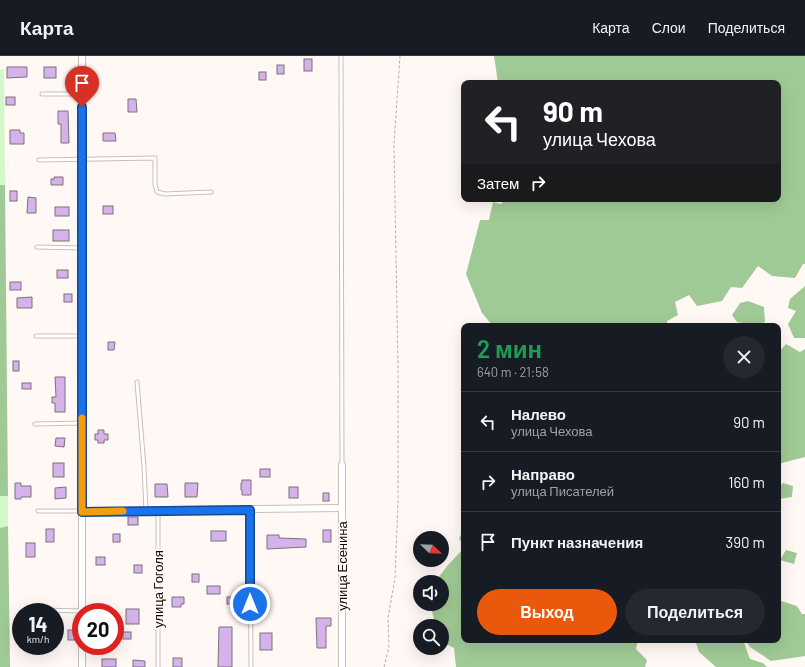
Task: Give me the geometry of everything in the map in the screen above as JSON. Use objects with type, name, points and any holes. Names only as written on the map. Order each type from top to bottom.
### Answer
[{"type":"street","points":[[82,56],[82,603]]},
{"type":"street","name":"улица Есенина","points":[[342,465],[342,667]]},
{"type":"street","points":[[82,512],[342,508]]},
{"type":"street","points":[[82,655],[82,667]]},
{"type":"lane","points":[[341,56],[342,465]]},
{"type":"lane","points":[[42,94],[82,94]]},
{"type":"lane","points":[[39,160],[155,158],[155,184],[157,192],[165,194],[211,192]]},
{"type":"lane","points":[[37,247],[82,248]]},
{"type":"lane","points":[[36,336],[82,336]]},
{"type":"lane","points":[[136,382],[144,467],[146,511]]},
{"type":"lane","points":[[35,424],[82,423]]},
{"type":"lane","points":[[250,510],[251,667]]},
{"type":"lane","points":[[38,511],[82,512]]},
{"type":"lane","name":"улица Гоголя","points":[[158,511],[158,667]]},
{"type":"path","points":[[384,667],[389,647],[388,618],[395,578],[398,502],[398,366],[394,144],[400,56]]},
{"type":"green space","points":[[494,56],[805,56],[805,264],[803,264],[795,278],[772,276],[758,266],[742,288],[731,287],[722,301],[697,306],[689,295],[675,302],[678,315],[667,321],[667,323],[490,323],[482,313],[466,274],[480,220],[489,220],[493,202],[501,204],[503,202],[781,202],[781,80],[498,80]]},
{"type":"green space","points":[[4,69],[5,185],[0,185],[0,70]]},
{"type":"green space","points":[[0,185],[5,185],[8,496],[0,496]]},
{"type":"green space","points":[[805,286],[805,338],[794,338],[788,324],[796,311],[788,308],[790,299]]},
{"type":"green space","points":[[748,301],[764,307],[765,322],[737,322],[732,315],[740,303]]},
{"type":"green space","points":[[786,344],[800,352],[805,349],[805,457],[781,463],[781,350]]},
{"type":"green space","points":[[783,483],[793,486],[792,497],[781,499],[781,485]]},
{"type":"green space","points":[[0,496],[8,496],[8,526],[0,528]]},
{"type":"green space","points":[[8,526],[10,667],[0,667],[0,528]]},
{"type":"green space","points":[[786,550],[797,553],[794,564],[781,560]]},
{"type":"green space","points":[[461,551],[461,643],[637,643],[636,649],[647,660],[645,667],[456,667],[454,648],[449,646],[449,619],[434,619],[432,611],[449,611],[449,575],[440,575],[446,567],[449,567],[449,564]]},
{"type":"green space","points":[[781,601],[797,606],[802,614],[805,614],[805,656],[771,661],[750,647],[748,643],[781,643]]},
{"type":"green space","points":[[696,643],[744,643],[750,659],[763,663],[767,667],[716,667],[699,652]]},
{"type":"building","points":[[304,59],[312,59],[312,71],[304,71]]},
{"type":"building","points":[[277,65],[284,65],[284,74],[277,74]]},
{"type":"building","points":[[7,67],[27,67],[27,77],[7,78]]},
{"type":"building","points":[[44,67],[56,67],[56,78],[44,78]]},
{"type":"building","points":[[259,72],[266,72],[266,80],[259,80]]},
{"type":"building","points":[[6,97],[15,97],[15,105],[6,105]]},
{"type":"building","points":[[128,99],[136,99],[137,112],[128,112]]},
{"type":"building","points":[[58,111],[68,111],[69,143],[61,143],[61,124],[58,124]]},
{"type":"building","points":[[10,130],[20,130],[20,133],[24,133],[24,144],[10,144]]},
{"type":"building","points":[[103,133],[115,133],[116,141],[103,141]]},
{"type":"building","points":[[54,177],[63,177],[63,185],[51,185],[51,179],[54,179]]},
{"type":"building","points":[[10,191],[17,191],[17,201],[10,201]]},
{"type":"building","points":[[28,197],[36,198],[36,213],[27,213]]},
{"type":"building","points":[[103,206],[113,206],[113,214],[103,214]]},
{"type":"building","points":[[55,207],[69,207],[69,216],[55,216]]},
{"type":"building","points":[[53,230],[69,230],[69,241],[53,241]]},
{"type":"building","points":[[57,270],[68,270],[68,278],[57,278]]},
{"type":"building","points":[[10,282],[21,282],[21,290],[10,290]]},
{"type":"building","points":[[64,294],[72,294],[72,302],[64,302]]},
{"type":"building","points":[[32,297],[32,308],[17,308],[17,298]]},
{"type":"building","points":[[108,342],[115,342],[114,350],[108,350]]},
{"type":"building","points":[[13,361],[19,361],[19,371],[13,371]]},
{"type":"building","points":[[55,377],[65,377],[65,412],[55,412],[55,403],[52,403],[52,397],[56,397]]},
{"type":"building","points":[[22,383],[31,383],[31,389],[22,389]]},
{"type":"building","points":[[98,430],[104,430],[104,434],[108,434],[108,440],[104,440],[104,443],[98,443],[98,440],[95,440],[95,434],[98,434]]},
{"type":"building","points":[[56,438],[65,438],[64,447],[55,446]]},
{"type":"building","points":[[53,463],[64,463],[64,477],[53,477]]},
{"type":"building","points":[[260,469],[270,469],[270,477],[260,477]]},
{"type":"building","points":[[242,480],[251,480],[251,495],[242,495]]},
{"type":"building","points":[[15,483],[21,483],[21,486],[31,486],[31,497],[21,497],[21,499],[15,499]]},
{"type":"building","points":[[185,483],[198,483],[197,497],[185,497]]},
{"type":"building","points":[[155,484],[167,484],[168,497],[155,497]]},
{"type":"building","points":[[66,487],[66,498],[55,499],[55,488]]},
{"type":"building","points":[[289,487],[298,487],[298,498],[289,498]]},
{"type":"building","points":[[323,493],[329,493],[329,501],[323,501]]},
{"type":"building","points":[[128,517],[138,517],[138,525],[128,525]]},
{"type":"building","points":[[46,529],[54,529],[54,542],[46,542]]},
{"type":"building","points":[[323,530],[331,530],[331,542],[323,542]]},
{"type":"building","points":[[211,531],[226,531],[226,541],[211,541]]},
{"type":"building","points":[[113,534],[120,534],[120,542],[113,542]]},
{"type":"building","points":[[267,535],[279,535],[279,538],[306,539],[306,547],[267,549]]},
{"type":"building","points":[[26,543],[35,543],[35,557],[26,557]]},
{"type":"building","points":[[96,557],[105,557],[105,565],[96,565]]},
{"type":"building","points":[[134,565],[142,565],[142,573],[134,573]]},
{"type":"building","points":[[192,574],[199,574],[199,582],[192,582]]},
{"type":"building","points":[[207,586],[220,586],[220,594],[207,594]]},
{"type":"building","points":[[172,597],[184,597],[184,604],[181,604],[181,607],[172,607]]},
{"type":"building","points":[[227,597],[236,597],[236,604],[227,604]]},
{"type":"building","points":[[126,609],[139,609],[139,624],[126,624]]},
{"type":"building","points":[[316,618],[331,618],[331,626],[326,626],[326,648],[317,648]]},
{"type":"building","points":[[219,627],[232,627],[232,667],[218,667]]},
{"type":"building","points":[[68,630],[72,630],[72,640],[68,640]]},
{"type":"building","points":[[124,632],[131,632],[131,639],[124,639]]},
{"type":"building","points":[[260,633],[272,633],[272,650],[260,650]]},
{"type":"building","points":[[173,658],[182,658],[182,667],[173,667]]},
{"type":"building","points":[[102,659],[116,659],[116,667],[102,667]]},
{"type":"building","points":[[133,660],[145,661],[145,667],[133,667]]},
{"type":"slow traffic","points":[[82,418],[82,512],[123,511]]},
{"type":"route","points":[[82,107],[82,512],[250,510],[250,604]]}]
